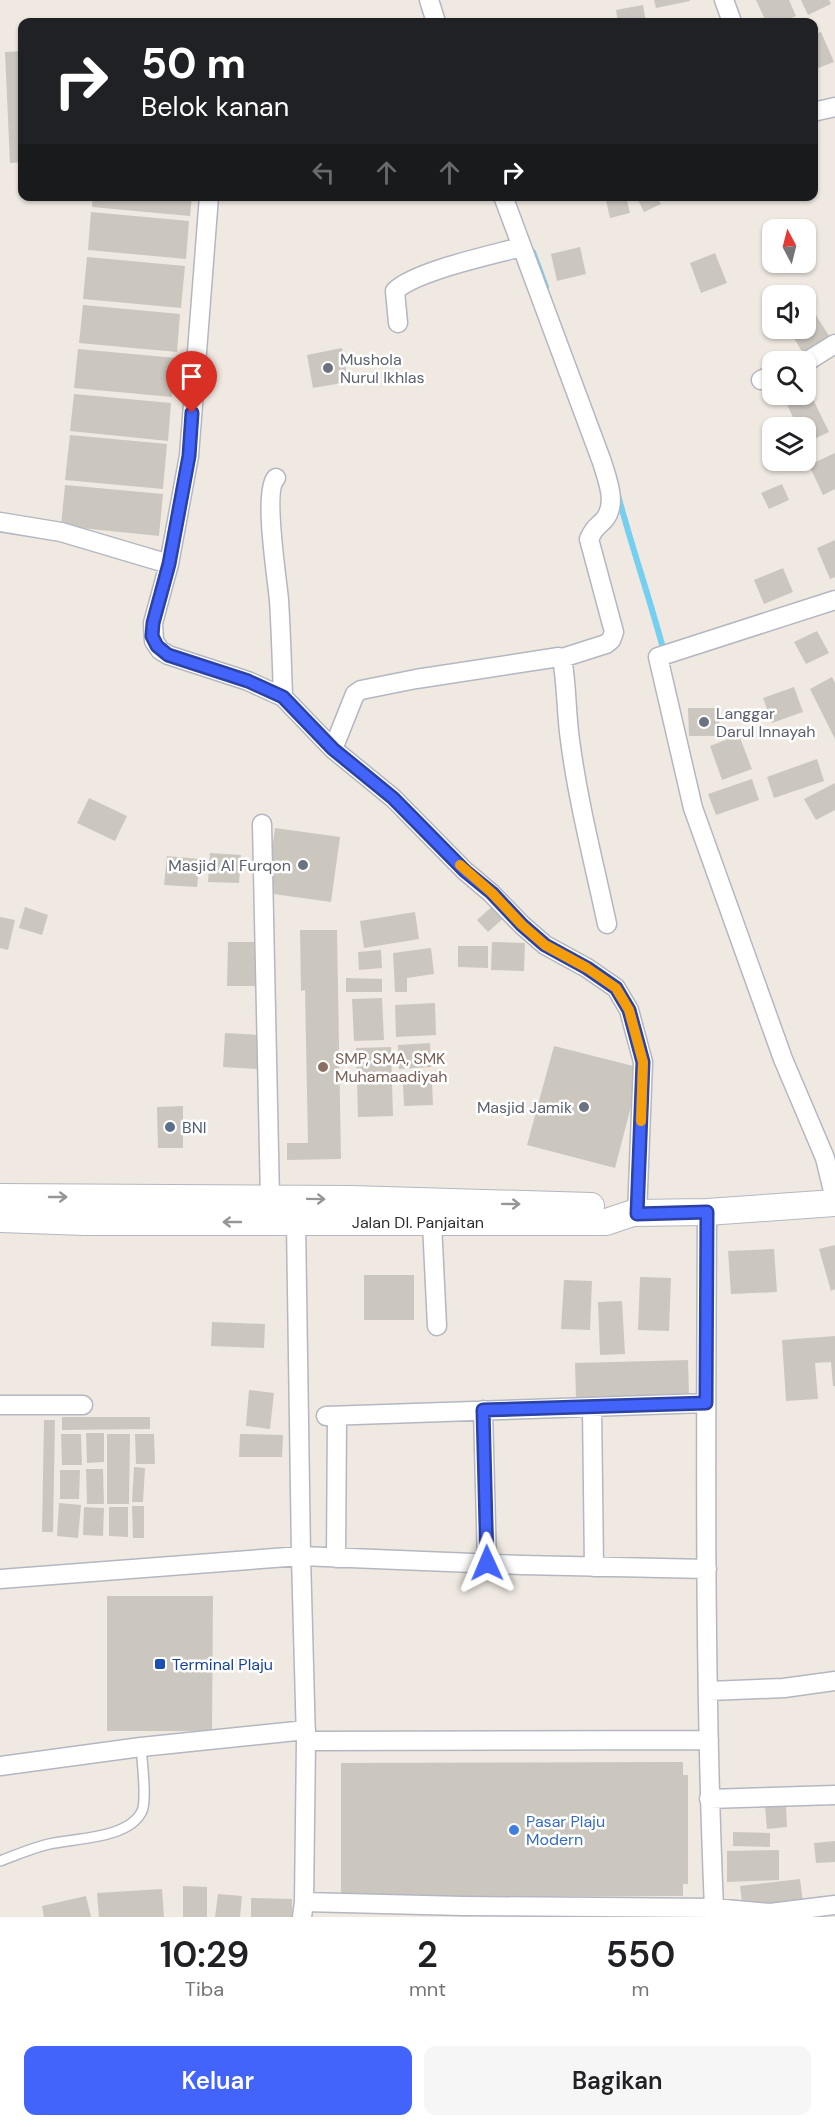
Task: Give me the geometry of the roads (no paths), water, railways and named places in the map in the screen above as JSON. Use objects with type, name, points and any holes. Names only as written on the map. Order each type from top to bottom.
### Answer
[{"type":"main road","points":[[0,1197],[270,1198],[576,1205],[606,1207],[635,1214]]},
{"type":"main road","name":"Jalan DI. Panjaitan","points":[[0,1219],[85,1222],[606,1222],[635,1214],[707,1212],[835,1201]]},
{"type":"street","points":[[429,0],[435,18]]},
{"type":"street","points":[[724,0],[731,18]]},
{"type":"street","points":[[818,111],[835,107]]},
{"type":"street","points":[[209,201],[189,456],[169,564],[153,623],[152,636],[160,650],[168,655],[248,681],[283,697],[333,749],[393,798],[522,925],[545,945],[587,968],[616,988],[629,1010],[643,1062],[635,1214]]},
{"type":"street","points":[[333,749],[355,694],[361,690],[552,657],[562,658],[606,644],[611,640],[614,632],[589,539],[595,526],[605,519],[611,493],[602,462],[505,201]]},
{"type":"street","points":[[398,324],[395,291],[401,286],[418,277],[521,247]]},
{"type":"street","points":[[816,356],[835,344]]},
{"type":"street","points":[[276,477],[272,487],[271,518],[279,600],[283,697]]},
{"type":"street","points":[[0,522],[60,532],[169,564]]},
{"type":"street","points":[[835,600],[658,657],[693,808],[783,1059],[825,1158],[835,1201]]},
{"type":"street","points":[[562,658],[570,739],[583,814],[607,924]]},
{"type":"street","points":[[262,824],[270,1198]]},
{"type":"street","points":[[707,1212],[707,1569],[714,1908]]},
{"type":"street","points":[[296,1222],[306,1735],[303,1909],[632,1912],[714,1908],[770,1915],[835,1905]]},
{"type":"street","points":[[432,1223],[437,1326]]},
{"type":"street","points":[[336,1558],[332,1416],[706,1403]]},
{"type":"street","points":[[0,1405],[83,1405]]},
{"type":"street","points":[[592,1407],[594,1567]]},
{"type":"street","points":[[483,1410],[487,1563]]},
{"type":"street","points":[[0,1579],[301,1557],[707,1569]]},
{"type":"street","points":[[709,1691],[784,1688],[835,1681]]},
{"type":"street","points":[[0,1766],[141,1747],[306,1735],[709,1740]]},
{"type":"street","points":[[710,1799],[835,1796]]},
{"type":"lane","points":[[0,1861],[47,1845],[99,1836],[124,1828],[136,1821],[143,1809],[141,1747]]},
{"type":"waterway","points":[[533,252],[546,287]]},
{"type":"waterway","points":[[618,495],[664,652]]},
{"type":"place","name":"Mushola Nurul Ikhlas","points":[[328,368]]},
{"type":"place","name":"Langgar Darul Innayah","points":[[704,722]]},
{"type":"place","name":"Masjid Al Furqon","points":[[303,865]]},
{"type":"place","name":"SMP, SMA, SMK Muhamaadiyah","points":[[323,1067]]},
{"type":"place","name":"Masjid Jamik","points":[[584,1107]]},
{"type":"place","name":"BNI","points":[[170,1127]]},
{"type":"place","name":"Terminal Plaju","points":[[160,1664]]},
{"type":"place","name":"Pasar Plaju Modern","points":[[514,1830]]}]
